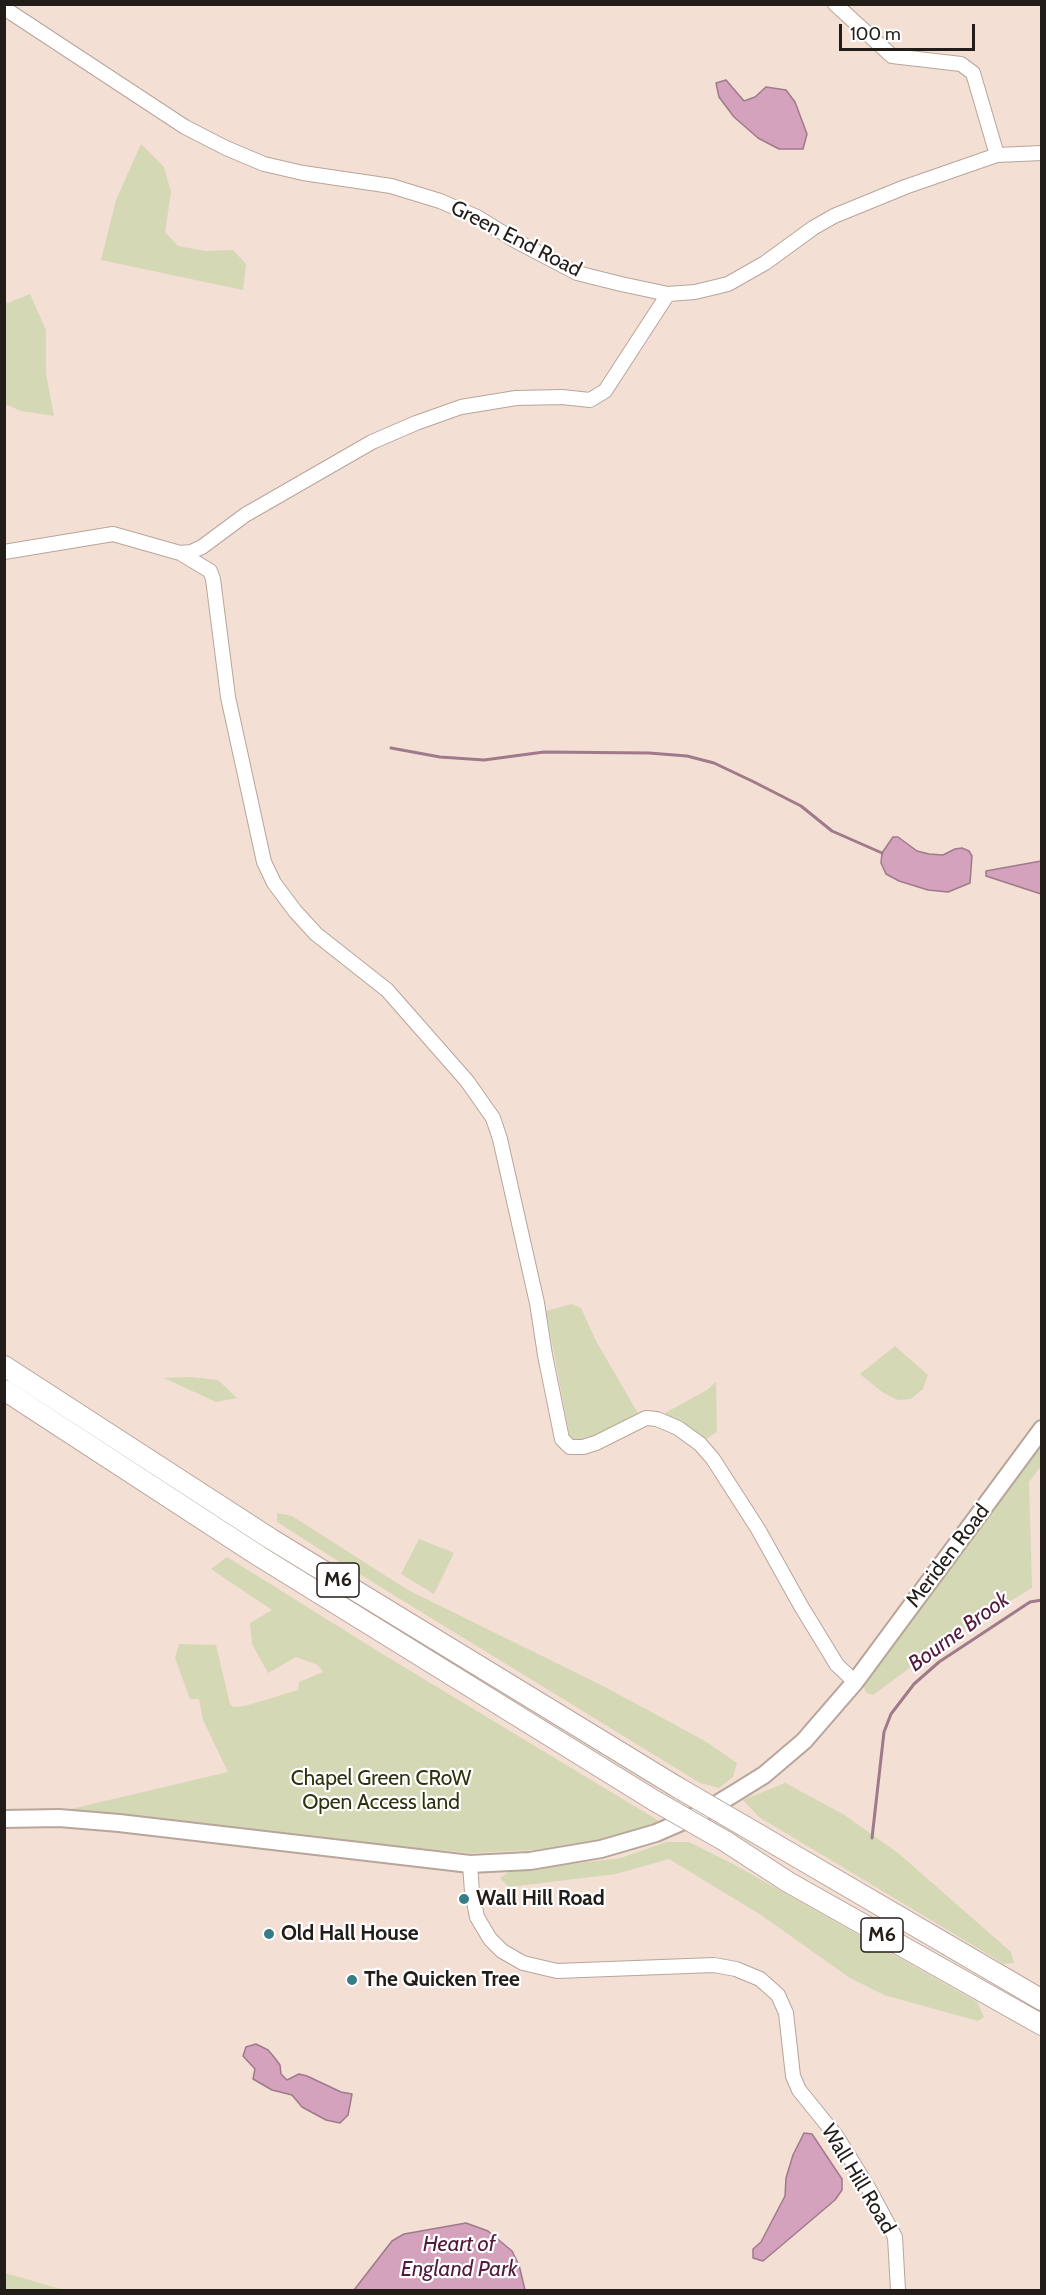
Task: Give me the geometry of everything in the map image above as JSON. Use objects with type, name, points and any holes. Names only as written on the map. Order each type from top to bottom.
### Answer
[{"type":"highway","name":"M6","points":[[4,1366],[271,1539],[677,1787],[1041,2000]]},
{"type":"highway","name":"M6","points":[[4,1390],[259,1556],[655,1801],[725,1841],[788,1882],[1041,2025]]},
{"type":"main road","name":"Meriden Road","points":[[4,1819],[59,1818],[119,1823],[470,1864],[530,1861],[601,1849],[656,1833],[702,1813],[764,1775],[804,1741],[855,1682],[1041,1429]]},
{"type":"street","points":[[835,4],[892,56],[961,64],[973,73],[997,154]]},
{"type":"street","name":"Green End Road","points":[[4,8],[185,127],[226,148],[264,164],[303,173],[391,186],[440,201],[477,218],[577,273],[668,294],[695,292],[728,284],[765,264],[813,228],[834,216],[905,187],[997,154],[1041,153]]},
{"type":"street","points":[[180,553],[191,552],[202,547],[245,515],[372,442],[416,423],[461,407],[516,398],[562,397],[590,400],[605,391],[668,294]]},
{"type":"street","points":[[4,552],[113,534],[180,553],[210,571]]},
{"type":"street","points":[[202,547],[213,579],[228,697],[264,862],[274,883],[295,911],[316,934],[387,990],[467,1081],[493,1118],[500,1139],[530,1271],[562,1439],[570,1447],[583,1447],[596,1443],[646,1418],[657,1419],[678,1428],[700,1444],[713,1459],[758,1529],[837,1665],[855,1682]]},
{"type":"street","name":"Wall Hill Road","points":[[470,1864],[477,1917],[490,1939],[502,1952],[523,1963],[557,1971],[714,1965],[736,1969],[760,1979],[778,1995],[786,2013],[793,2076],[799,2090],[837,2137],[870,2189],[895,2237],[898,2290]]},
{"type":"green space","points":[[141,144],[164,167],[171,192],[165,232],[178,246],[205,251],[233,250],[246,264],[243,290],[101,260],[116,200]]},
{"type":"green space","points":[[30,294],[46,330],[46,374],[54,416],[21,411],[5,404],[5,304]]},
{"type":"green space","points":[[572,1304],[581,1308],[596,1341],[639,1415],[588,1440],[575,1441],[570,1438],[546,1311]]},
{"type":"green space","points":[[895,1346],[928,1375],[923,1389],[911,1399],[898,1400],[882,1392],[860,1374]]},
{"type":"green space","points":[[190,1377],[218,1380],[237,1398],[216,1402],[164,1378]]},
{"type":"green space","points":[[716,1382],[717,1432],[703,1441],[666,1417],[665,1413],[707,1390]]},
{"type":"green space","points":[[1041,1444],[1041,1466],[1029,1482],[1032,1588],[950,1638],[873,1695],[866,1693],[863,1684]]},
{"type":"green space","points":[[277,1513],[292,1516],[408,1590],[603,1686],[705,1741],[737,1763],[733,1777],[719,1788],[700,1783],[277,1522]]},
{"type":"green space","points":[[419,1539],[454,1553],[434,1594],[401,1574]]},
{"type":"green space","name":"Chapel Green CRoW Open Access land","points":[[227,1557],[659,1821],[615,1838],[571,1848],[471,1853],[69,1814],[71,1809],[228,1772],[203,1720],[199,1699],[190,1699],[175,1658],[179,1644],[216,1645],[230,1704],[233,1707],[245,1706],[298,1690],[299,1682],[323,1672],[318,1665],[296,1657],[268,1673],[252,1644],[250,1623],[272,1610],[211,1569]]},
{"type":"green space","points":[[785,1783],[843,1814],[898,1853],[1011,1952],[1014,1963],[1004,1964],[759,1817],[743,1800]]},
{"type":"green space","points":[[666,1842],[689,1842],[735,1865],[977,2002],[984,2017],[978,2021],[884,1995],[850,1978],[761,1915],[669,1859],[616,1874],[509,1887],[500,1878],[510,1871],[621,1858]]},
{"type":"green space","points":[[5,2273],[64,2290],[5,2290]]},
{"type":"water","points":[[726,80],[744,101],[755,97],[766,87],[786,90],[795,102],[807,134],[803,149],[779,149],[758,138],[734,117],[719,97],[716,83]]},
{"type":"water","points":[[893,837],[898,837],[917,851],[929,854],[943,855],[962,848],[969,851],[972,856],[970,883],[948,892],[928,890],[899,881],[886,874],[881,863],[882,853]]},
{"type":"water","points":[[1041,861],[1041,894],[986,876],[986,871]]},
{"type":"water","points":[[256,2044],[268,2050],[280,2065],[281,2074],[287,2080],[299,2074],[341,2092],[352,2094],[348,2115],[340,2123],[326,2120],[302,2107],[292,2095],[272,2090],[253,2079],[255,2069],[243,2056],[246,2047]]},
{"type":"water","points":[[804,2133],[812,2134],[842,2179],[842,2190],[835,2200],[763,2261],[753,2258],[753,2249],[761,2242],[785,2196],[786,2178],[793,2155]]},
{"type":"water","name":"Heart of England Park","points":[[466,2223],[488,2231],[512,2251],[519,2265],[525,2290],[354,2290],[392,2241],[404,2234]]},
{"type":"waterway","points":[[391,748],[440,757],[484,760],[544,752],[649,753],[687,756],[714,763],[754,782],[801,806],[832,831],[882,853]]},
{"type":"waterway","name":"Bourne Brook","points":[[872,1838],[884,1732],[891,1714],[914,1684],[939,1662],[1030,1602],[1042,1600]]},
{"type":"place","name":"Wall Hill Road","points":[[464,1899]]},
{"type":"place","name":"Old Hall House","points":[[269,1934]]},
{"type":"place","name":"The Quicken Tree","points":[[352,1980]]}]
